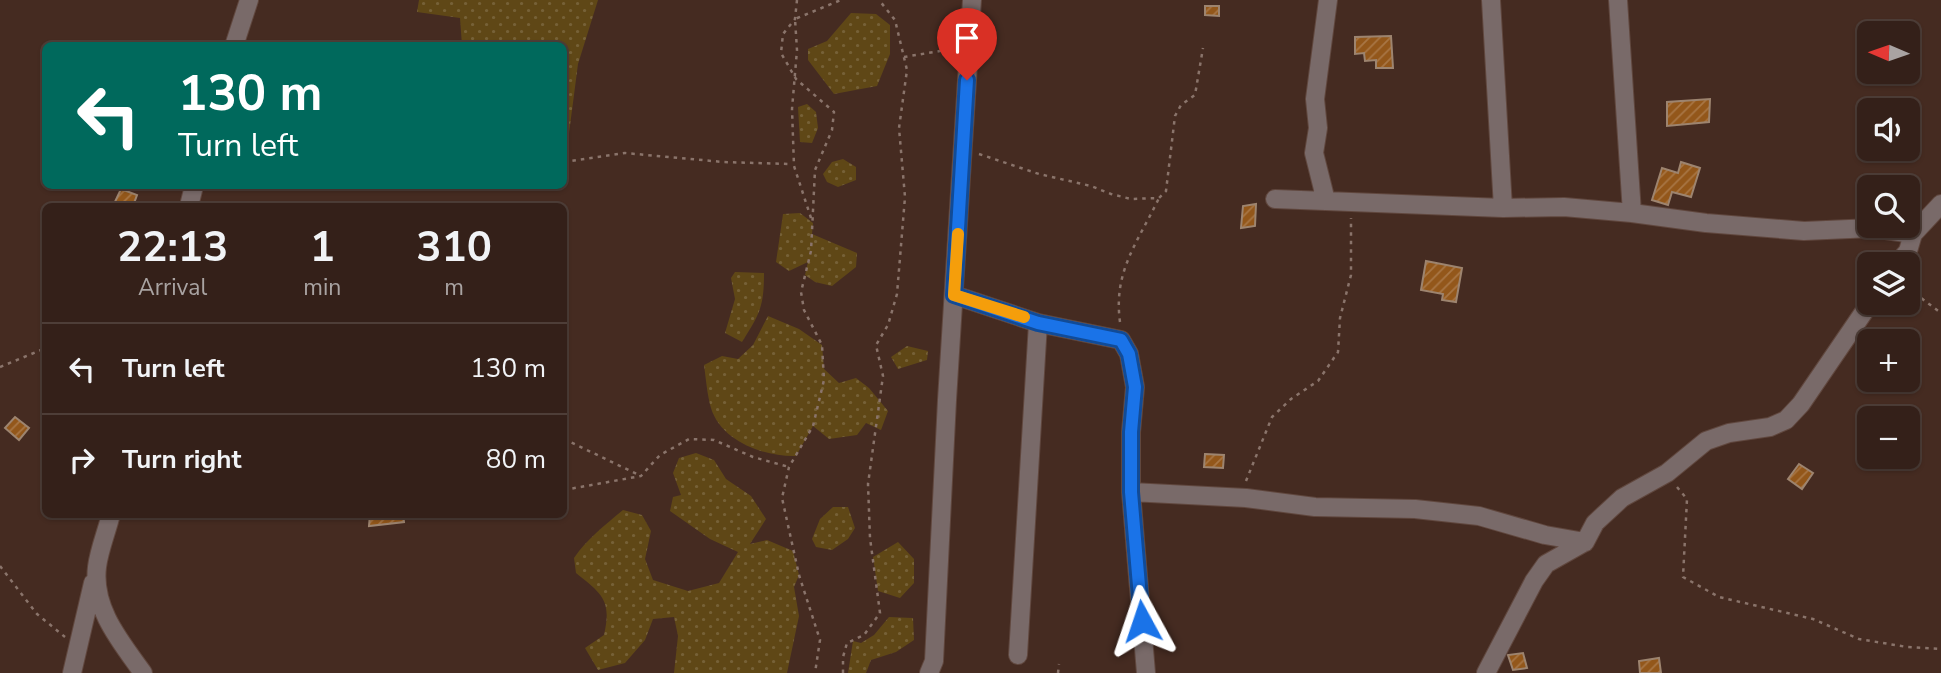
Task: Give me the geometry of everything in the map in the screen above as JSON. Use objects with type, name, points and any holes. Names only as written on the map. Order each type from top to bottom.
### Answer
[{"type":"street","points":[[235,42],[249,0]]},
{"type":"street","points":[[929,673],[934,660],[972,0]]},
{"type":"street","points":[[1326,201],[1314,152],[1318,128],[1315,99],[1328,0]]},
{"type":"street","points":[[1491,0],[1503,208]]},
{"type":"street","points":[[1618,0],[1632,213]]},
{"type":"street","points":[[1275,199],[1503,208],[1564,207],[1804,231],[1857,229]]},
{"type":"street","points":[[1920,226],[1941,204]]},
{"type":"street","points":[[954,295],[1038,323],[1121,340],[1129,354],[1135,387],[1131,432],[1131,492],[1146,673]]},
{"type":"street","points":[[1486,673],[1528,592],[1546,564],[1585,541],[1595,523],[1622,498],[1667,473],[1706,441],[1730,433],[1770,427],[1786,420],[1801,404],[1862,315]]},
{"type":"street","points":[[1018,655],[1038,323]]},
{"type":"street","points":[[1131,492],[1240,497],[1315,508],[1416,509],[1479,516],[1545,535],[1585,541]]},
{"type":"street","points":[[72,673],[110,518]]},
{"type":"street","points":[[97,566],[97,590],[102,609],[122,645],[143,673]]},
{"type":"path","points":[[797,0],[796,79],[792,109],[794,166],[813,223]]},
{"type":"path","points":[[815,673],[820,640],[799,575],[782,498],[789,467],[813,426],[824,380],[822,345],[804,310],[801,292],[811,251],[815,170],[832,130],[834,112],[796,79],[781,53],[783,34],[795,19],[841,0]]},
{"type":"path","points":[[843,673],[846,643],[864,635],[880,613],[870,538],[868,484],[883,376],[876,345],[888,325],[897,294],[905,197],[899,128],[907,70],[895,20],[879,0]]},
{"type":"path","points":[[904,58],[970,47]]},
{"type":"path","points":[[1121,340],[1118,307],[1120,280],[1131,252],[1159,198],[1166,191],[1175,116],[1181,105],[1195,94],[1203,48]]},
{"type":"path","points":[[963,146],[984,156],[1039,174],[1091,186],[1111,194],[1131,199],[1159,198]]},
{"type":"path","points":[[567,162],[625,153],[723,162],[788,164]]},
{"type":"path","points":[[1240,497],[1272,417],[1291,398],[1318,381],[1338,352],[1339,318],[1350,275],[1350,202]]},
{"type":"path","points":[[1920,297],[1941,313]]},
{"type":"path","points":[[0,367],[42,350]]},
{"type":"path","points":[[567,488],[641,476],[660,455],[689,439],[714,440],[753,457],[789,467]]},
{"type":"path","points":[[567,440],[641,476]]},
{"type":"path","points":[[1667,473],[1687,499],[1683,577],[1718,597],[1813,619],[1859,639],[1907,647],[1941,649]]},
{"type":"path","points":[[0,566],[37,614],[78,649]]},
{"type":"path","points":[[1058,673],[1059,664]]},
{"type":"shaded area","points":[[419,0],[598,0],[578,64],[567,144],[567,42],[462,42],[460,18],[417,12]]},
{"type":"shaded area","points":[[851,13],[876,14],[890,25],[890,54],[877,86],[834,94],[808,60],[808,49],[827,41]]},
{"type":"shaded area","points":[[807,104],[816,112],[818,128],[812,143],[800,142],[798,107]]},
{"type":"shaded area","points":[[843,159],[856,167],[856,180],[838,187],[827,182],[823,174],[832,162]]},
{"type":"shaded area","points":[[800,213],[813,223],[812,234],[857,253],[856,267],[832,286],[815,282],[805,275],[808,262],[789,271],[776,262],[783,214]]},
{"type":"shaded area","points":[[735,272],[764,273],[760,309],[742,342],[725,333],[735,299],[731,278]]},
{"type":"shaded area","points":[[768,316],[799,329],[822,345],[824,369],[839,383],[856,378],[869,388],[888,411],[881,430],[866,423],[857,435],[829,439],[813,426],[796,456],[784,456],[745,445],[724,430],[711,408],[704,365],[722,356],[738,359],[753,345]]},
{"type":"shaded area","points":[[907,346],[928,351],[927,360],[898,369],[891,357]]},
{"type":"shaded area","points":[[696,453],[714,460],[726,479],[751,496],[766,519],[750,544],[767,540],[793,551],[799,575],[794,587],[799,616],[787,673],[674,673],[678,636],[674,617],[653,619],[645,640],[625,663],[598,670],[585,648],[604,635],[606,606],[598,593],[576,573],[574,558],[590,538],[623,510],[642,515],[651,531],[645,559],[653,580],[688,591],[719,583],[738,552],[710,539],[670,511],[673,497],[681,495],[673,473],[679,458]]},
{"type":"shaded area","points":[[833,507],[848,507],[855,528],[848,539],[832,550],[816,547],[812,539],[820,519]]},
{"type":"shaded area","points":[[898,542],[914,559],[914,583],[900,598],[878,591],[873,557]]},
{"type":"shaded area","points":[[889,617],[913,618],[914,640],[896,652],[871,660],[866,673],[848,673],[853,641],[861,643],[874,635]]},
{"type":"building","points":[[1205,6],[1219,6],[1219,16],[1205,15]]},
{"type":"building","points":[[1391,36],[1393,68],[1376,68],[1376,60],[1365,61],[1364,53],[1355,54],[1355,37]]},
{"type":"building","points":[[1710,99],[1709,122],[1667,126],[1667,102]]},
{"type":"building","points":[[1681,162],[1700,168],[1691,197],[1672,192],[1668,205],[1652,200],[1662,168],[1678,173]]},
{"type":"building","points":[[121,189],[137,195],[134,203],[114,203]]},
{"type":"building","points":[[1256,204],[1255,226],[1241,228],[1243,206]]},
{"type":"building","points":[[1426,261],[1462,268],[1456,302],[1442,300],[1443,294],[1421,290]]},
{"type":"building","points":[[15,417],[29,428],[19,440],[5,428]]},
{"type":"building","points":[[1205,454],[1224,455],[1223,468],[1204,467]]},
{"type":"building","points":[[1799,464],[1813,473],[1802,489],[1788,479]]},
{"type":"building","points":[[370,518],[404,518],[404,522],[369,526]]},
{"type":"building","points":[[1523,653],[1527,668],[1513,670],[1508,655]]},
{"type":"building","points":[[1659,658],[1661,673],[1640,673],[1639,661]]},
{"type":"slow traffic","points":[[958,234],[954,295],[1024,317]]},
{"type":"route","points":[[967,80],[954,295],[1038,323],[1121,340],[1129,354],[1135,387],[1131,432],[1131,492],[1142,621]]}]
